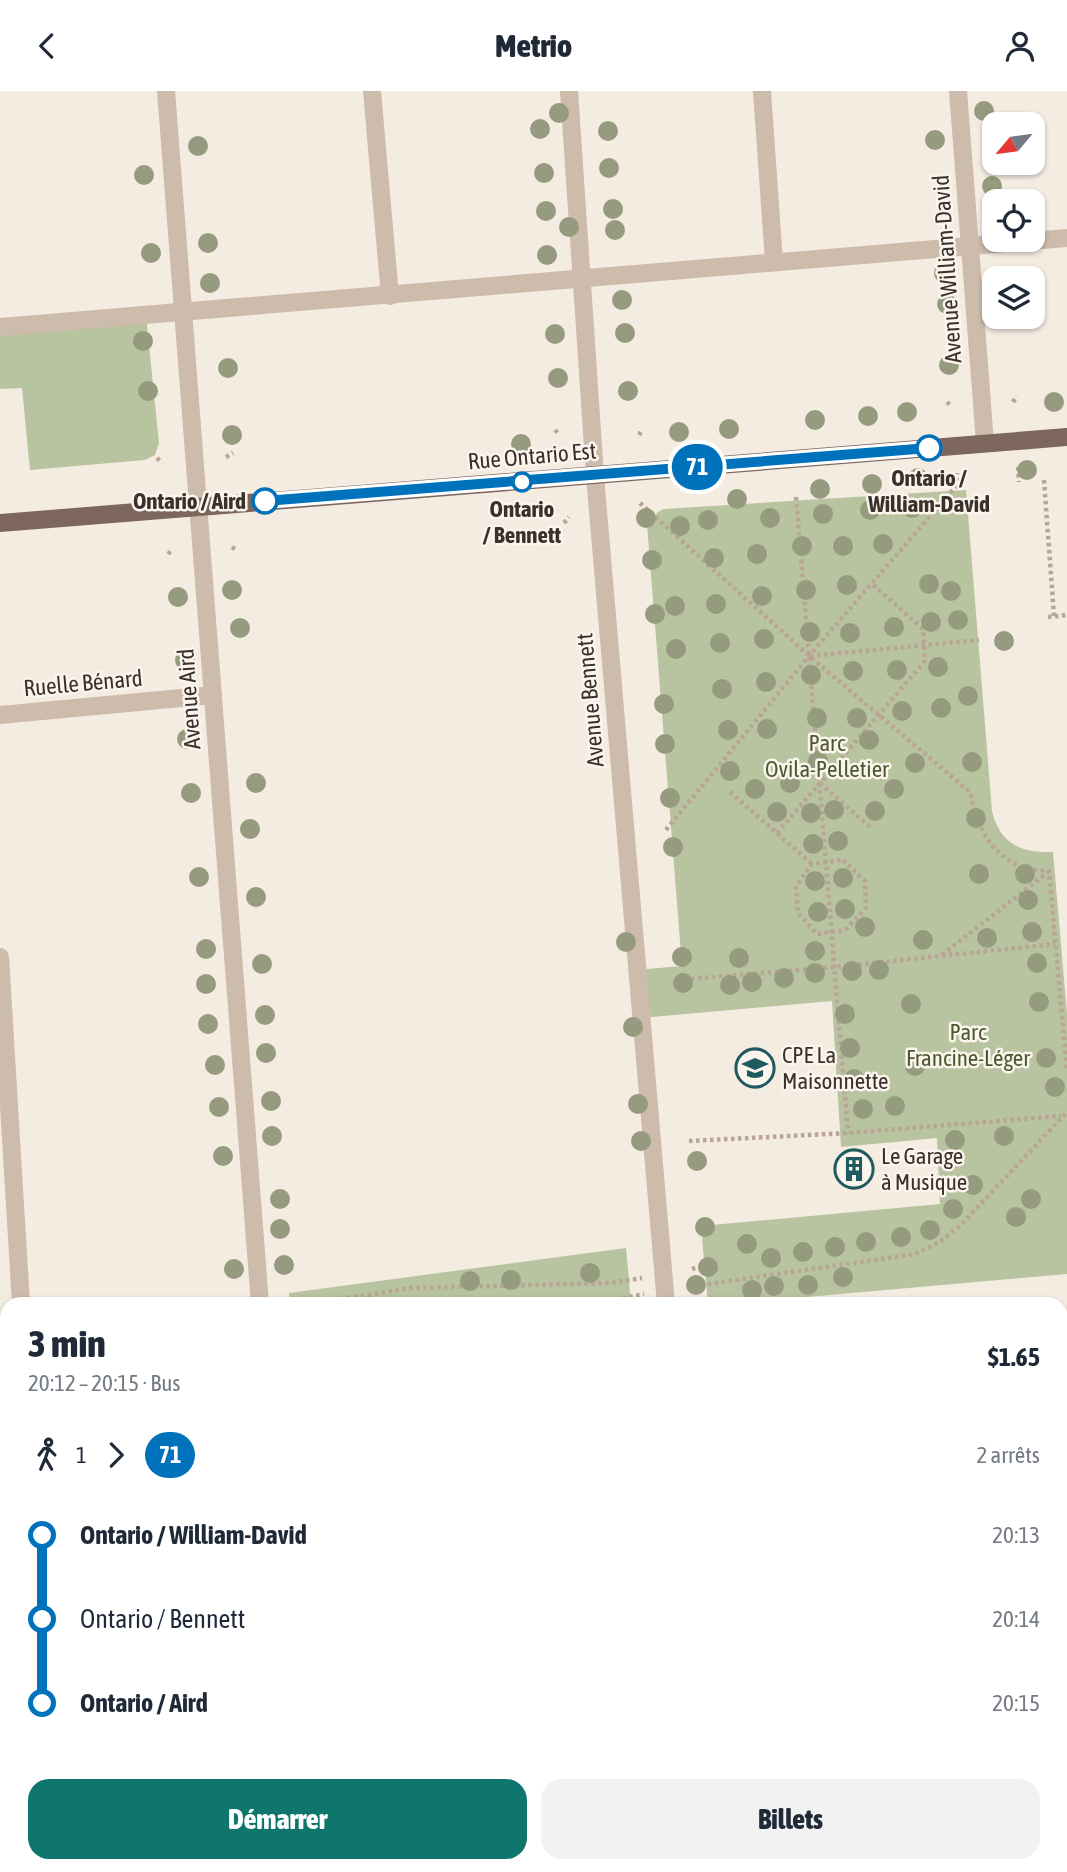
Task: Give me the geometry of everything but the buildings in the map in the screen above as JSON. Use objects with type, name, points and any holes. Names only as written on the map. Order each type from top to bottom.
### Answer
[{"type":"main road","name":"Rue Ontario Est","points":[[0,523],[1067,437]]},
{"type":"street","name":"Avenue Aird","points":[[166,91],[259,1297]]},
{"type":"street","points":[[372,91],[390,296]]},
{"type":"street","name":"Avenue Bennett","points":[[569,91],[595,476],[665,1297]]},
{"type":"street","points":[[762,91],[774,263]]},
{"type":"street","name":"Avenue William-David","points":[[958,91],[985,443]]},
{"type":"street","points":[[0,327],[1067,239]]},
{"type":"street","name":"Ruelle Bénard","points":[[0,715],[213,695]]},
{"type":"street","points":[[0,957],[21,1297]]},
{"type":"path","points":[[1013,402],[1017,396]]},
{"type":"path","points":[[947,402],[953,407]]},
{"type":"path","points":[[226,457],[233,453]]},
{"type":"path","points":[[157,458],[162,463]]},
{"type":"path","points":[[1018,467],[1019,482]]},
{"type":"path","points":[[666,830],[809,656],[957,485],[957,473]]},
{"type":"path","points":[[1044,480],[1051,616],[1067,615]]},
{"type":"path","points":[[796,497],[848,1133]]},
{"type":"path","points":[[640,503],[809,656],[970,792],[977,823],[992,847],[1022,868],[1049,871]]},
{"type":"path","points":[[564,523],[569,517]]},
{"type":"path","points":[[777,833],[925,661],[923,629],[872,583]]},
{"type":"path","points":[[809,656],[979,640]]},
{"type":"path","points":[[820,783],[870,827]]},
{"type":"path","points":[[730,792],[812,864]]},
{"type":"path","points":[[843,860],[864,881],[866,908],[845,930],[817,934],[798,913],[796,885],[812,864],[826,862],[843,860]]},
{"type":"path","points":[[1049,871],[1067,1071]]},
{"type":"path","points":[[939,956],[1049,871]]},
{"type":"path","points":[[677,980],[1055,944]]},
{"type":"path","points":[[689,1141],[848,1133],[1065,1114]]},
{"type":"path","points":[[694,1286],[915,1254],[941,1241],[960,1226],[1065,1114]]},
{"type":"path","points":[[692,1269],[699,1267]]},
{"type":"path","points":[[354,1297],[410,1288],[610,1283],[642,1278]]},
{"type":"path","points":[[629,1297],[643,1294]]},
{"type":"green space","points":[[146,316],[159,443],[155,455],[145,460],[30,470],[22,388],[0,389],[0,327]]},
{"type":"green space","name":"Parc Ovila-Pelletier","points":[[966,490],[992,811],[1006,839],[1031,851],[1053,852],[1067,1014],[1067,1274],[808,1297],[707,1297],[701,1226],[940,1204],[937,1138],[841,1147],[832,1001],[641,1018],[636,970],[682,966],[647,524],[664,509]]},
{"type":"green space","points":[[626,1248],[630,1297],[289,1297],[289,1293]]},
{"type":"bus line","name":"71","points":[[265,501],[929,448]]},
{"type":"place","name":"Ontario / William-David","points":[[929,448]]},
{"type":"place","name":"Ontario / Bennett","points":[[522,482]]},
{"type":"place","name":"Ontario / Aird","points":[[265,501]]},
{"type":"place","name":"CPE La Maisonnette","points":[[755,1068]]},
{"type":"place","name":"Le Garage à Musique","points":[[854,1169]]},
{"type":"park label","name":"Parc Francine-Léger","points":[[968,1045]]}]
